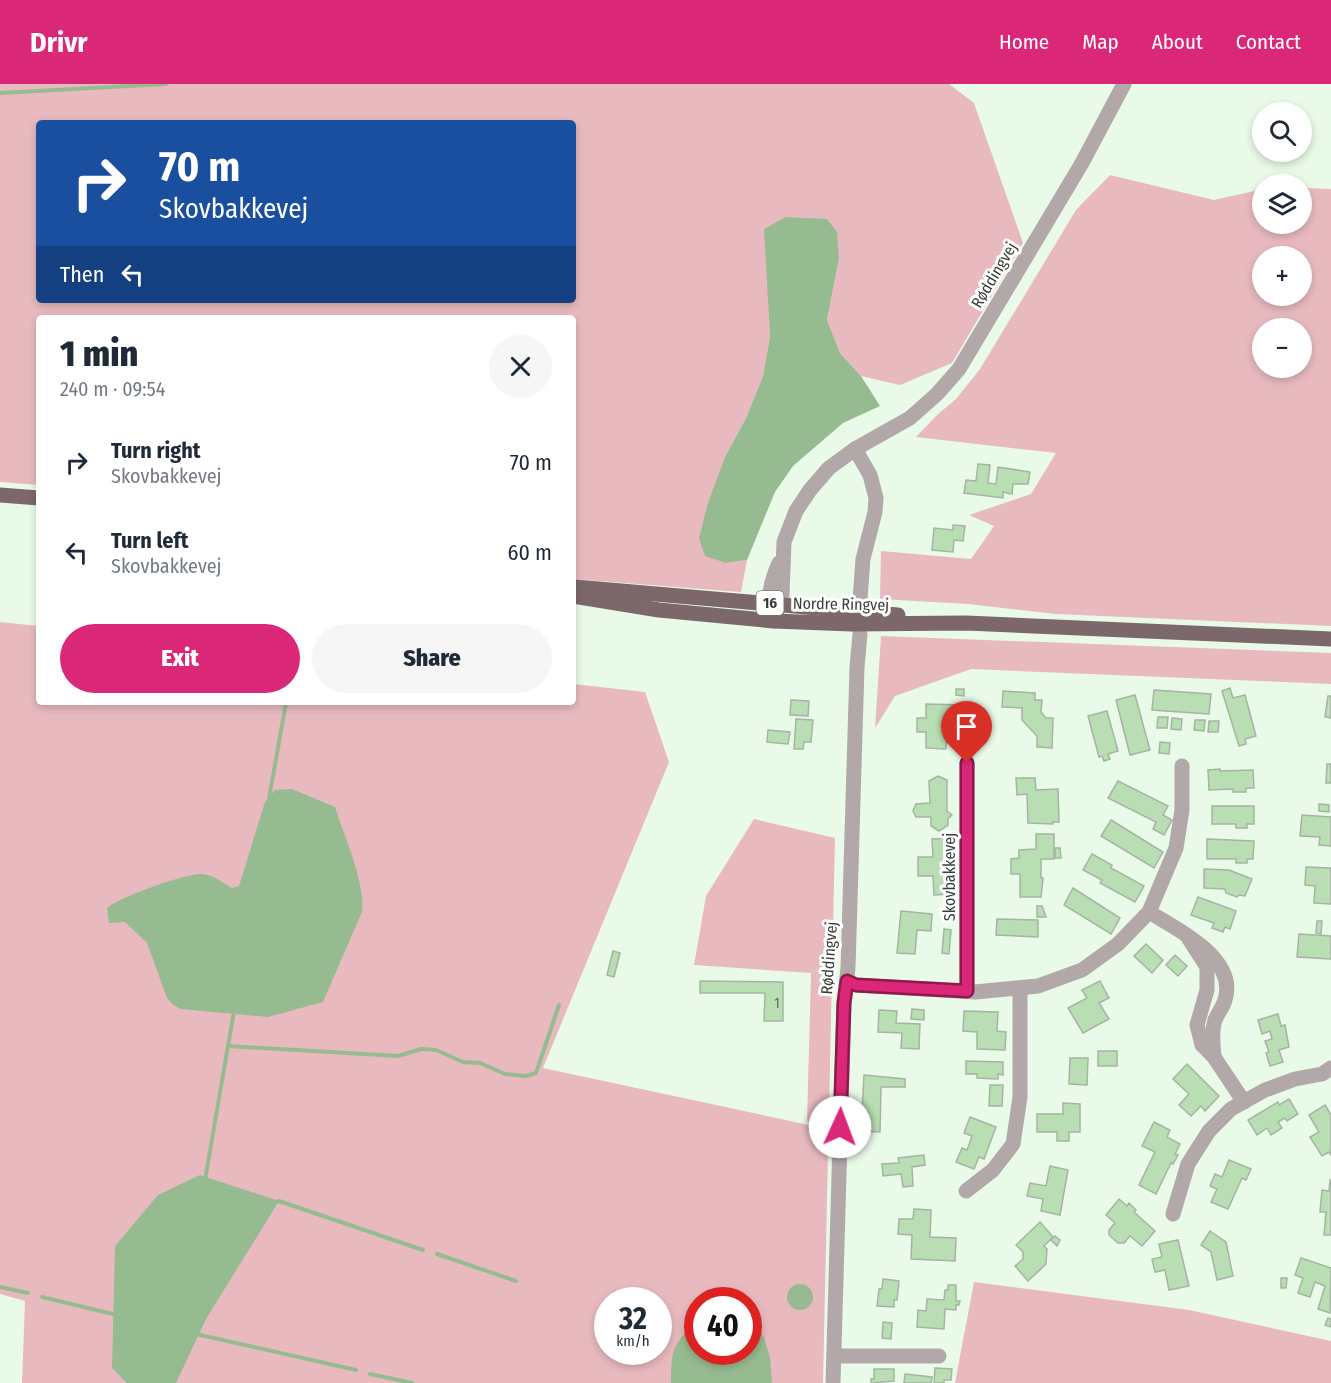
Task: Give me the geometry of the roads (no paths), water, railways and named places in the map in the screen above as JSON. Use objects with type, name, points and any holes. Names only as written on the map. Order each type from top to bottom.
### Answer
[{"type":"main road","points":[[0,495],[36,498]]},
{"type":"main road","name":"Nordre Ringvej","points":[[576,587],[775,603],[966,623]]},
{"type":"main road","name":"Nordre Ringvej","points":[[576,596],[659,610],[774,621],[851,624],[966,623],[1331,639]]},
{"type":"street","name":"Røddingvej","points":[[774,621],[775,603],[783,577],[784,542],[796,511],[829,468],[855,449],[910,418],[937,394],[958,369],[1082,164],[1124,84]]},
{"type":"street","points":[[855,449],[870,475],[876,498],[875,512],[863,559],[860,599]]},
{"type":"street","name":"Røddingvej","points":[[833,1383],[844,1003],[847,981],[860,634]]},
{"type":"street","name":"Skovbakkevej","points":[[967,763],[967,991]]},
{"type":"street","points":[[847,981],[856,985],[967,991],[1038,986],[1082,970],[1118,944],[1149,912],[1176,848],[1182,810],[1182,766]]},
{"type":"street","points":[[1149,912],[1187,936],[1207,967],[1207,990],[1197,1025],[1202,1045],[1214,1057],[1244,1102]]},
{"type":"street","points":[[966,1191],[993,1170],[1013,1144],[1020,1096],[1020,988]]},
{"type":"street","points":[[1173,1214],[1188,1164],[1209,1131],[1232,1109],[1275,1086],[1295,1079],[1328,1076]]},
{"type":"street","points":[[834,1356],[939,1356]]},
{"type":"waterway","points":[[0,93],[166,84]]},
{"type":"waterway","points":[[269,799],[285,705]]},
{"type":"waterway","points":[[228,1046],[398,1056],[421,1049],[436,1050],[463,1062],[480,1063],[505,1074],[526,1076],[536,1073],[559,1005]]},
{"type":"waterway","points":[[205,1180],[234,1011]]},
{"type":"waterway","points":[[276,1202],[279,1201],[423,1250]]},
{"type":"waterway","points":[[437,1254],[516,1281]]},
{"type":"waterway","points":[[0,1287],[28,1293]]},
{"type":"waterway","points":[[42,1297],[117,1315]]},
{"type":"waterway","points":[[196,1334],[356,1370]]},
{"type":"waterway","points":[[370,1374],[412,1383]]}]
